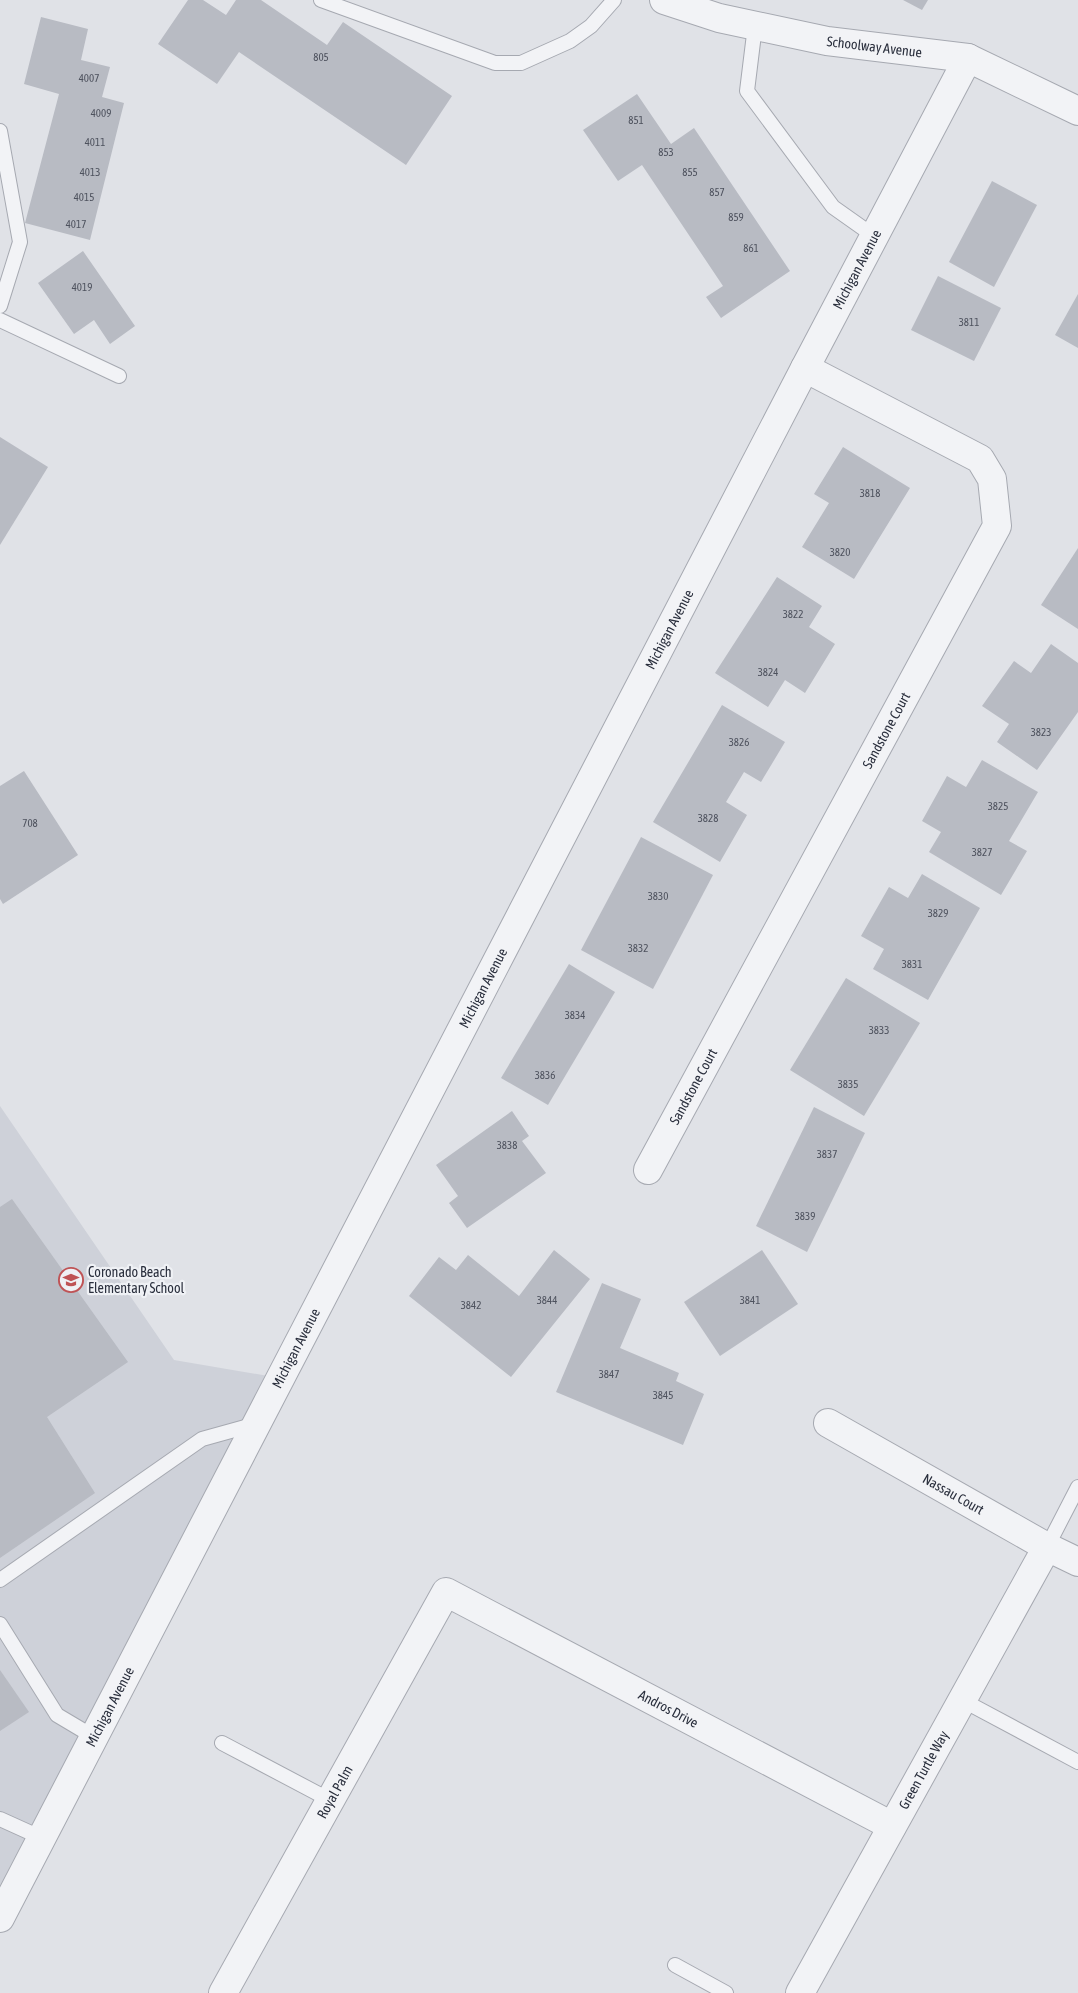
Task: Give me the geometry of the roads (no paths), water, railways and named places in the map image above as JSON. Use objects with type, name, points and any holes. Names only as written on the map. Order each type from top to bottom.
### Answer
[{"type":"street","name":"Schoolway Avenue","points":[[664,0],[724,9],[755,26],[827,40],[968,58],[1078,111]]},
{"type":"street","name":"Michigan Avenue","points":[[0,1918],[968,58]]},
{"type":"street","name":"Sandstone Court","points":[[648,1170],[996,526],[992,479],[980,460],[805,368]]},
{"type":"street","name":"Nassau Court","points":[[828,1423],[1047,1547],[1078,1562]]},
{"type":"street","name":"Green Turtle Way","points":[[800,1993],[1047,1547]]},
{"type":"street","name":"Royal Palm","points":[[223,1993],[446,1592]]},
{"type":"street","name":"Andros Drive","points":[[446,1592],[892,1826]]},
{"type":"lane","points":[[321,0],[495,63],[521,63],[570,41],[592,26],[614,0]]},
{"type":"lane","points":[[755,26],[747,90],[832,207],[874,236]]},
{"type":"lane","points":[[0,131],[20,242],[0,306]]},
{"type":"lane","points":[[0,320],[119,376]]},
{"type":"lane","points":[[0,1580],[202,1439],[257,1423]]},
{"type":"lane","points":[[1047,1547],[1077,1492]]},
{"type":"lane","points":[[0,1624],[57,1715],[94,1737]]},
{"type":"lane","points":[[962,1700],[1078,1762]]},
{"type":"lane","points":[[222,1743],[330,1800]]},
{"type":"lane","points":[[0,1819],[42,1838]]},
{"type":"lane","points":[[675,1965],[726,1993]]},
{"type":"place","name":"Coronado Beach Elementary School","points":[[71,1280]]}]
